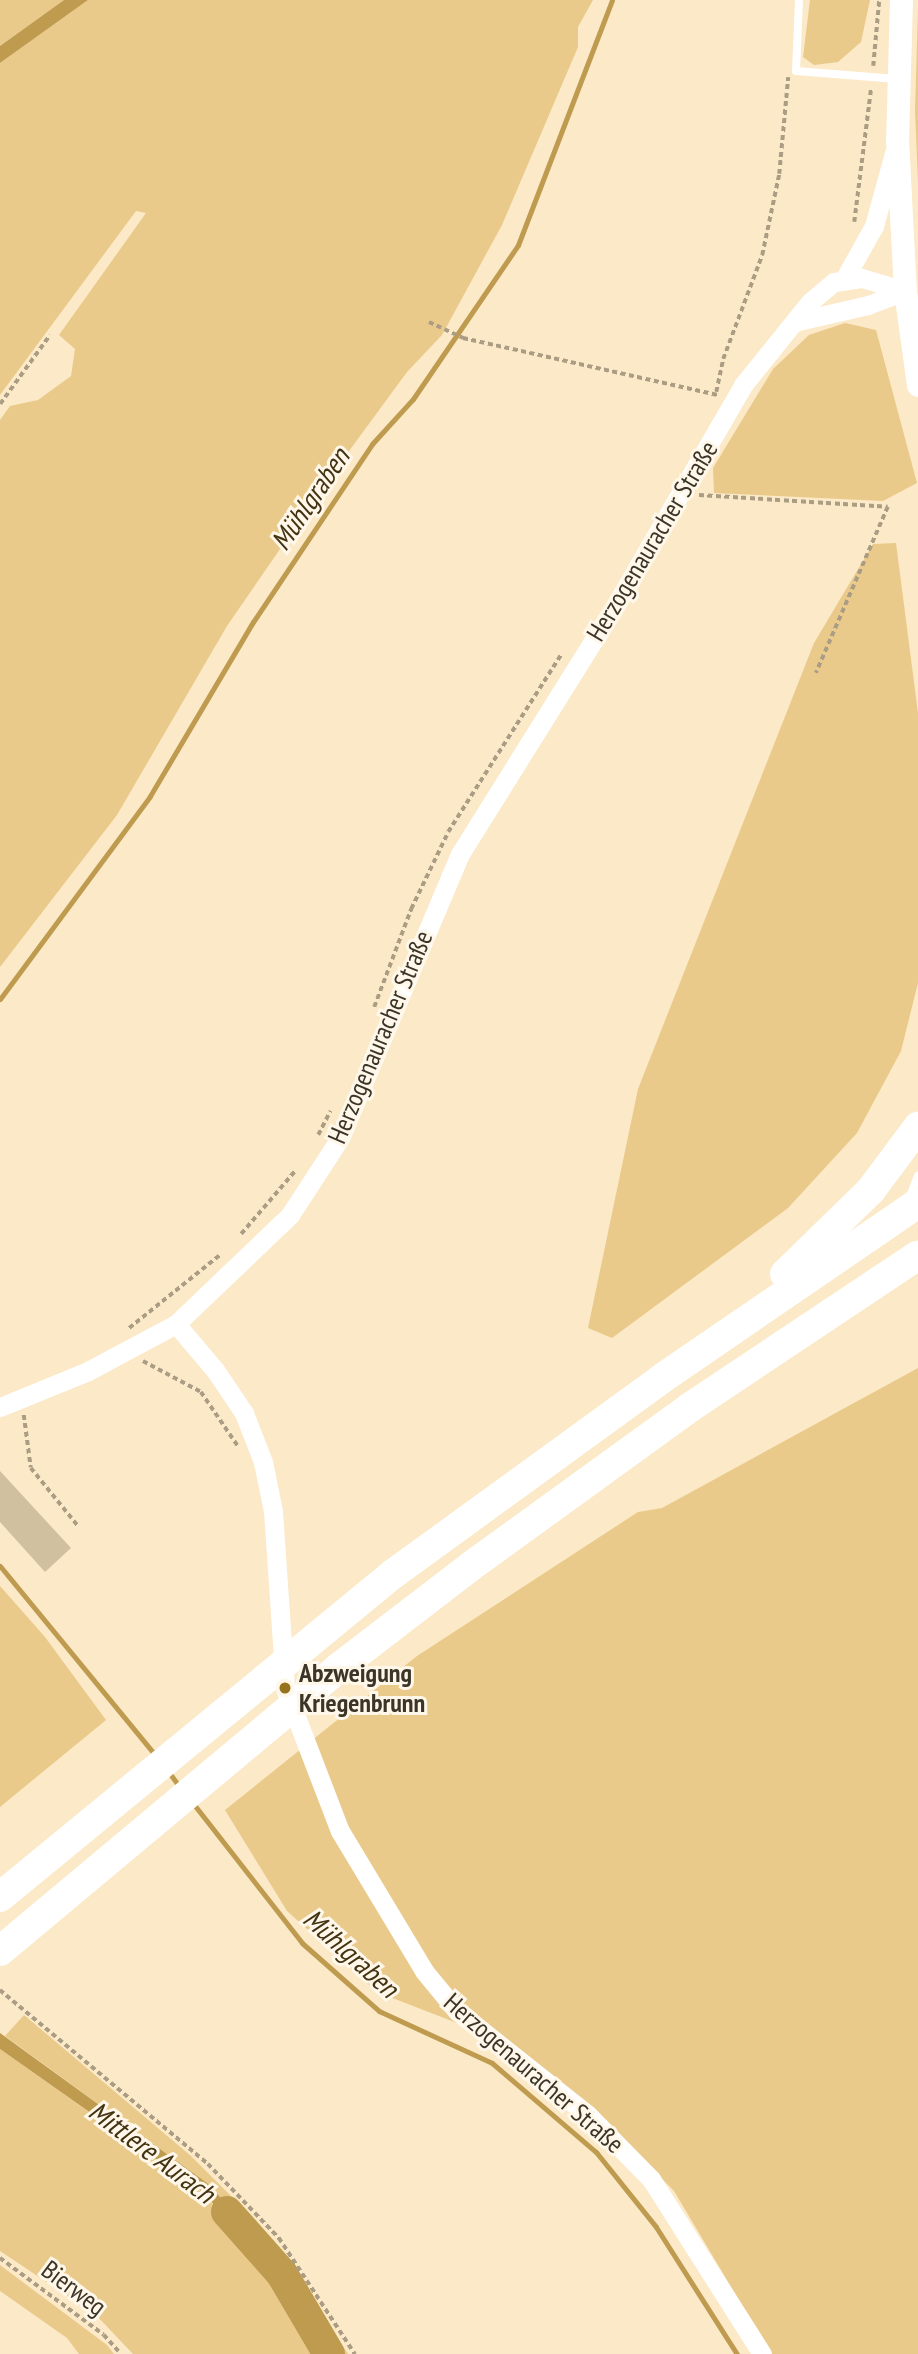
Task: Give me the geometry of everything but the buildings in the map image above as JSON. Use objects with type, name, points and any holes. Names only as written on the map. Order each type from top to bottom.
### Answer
[{"type":"highway","points":[[664,1377],[815,1248],[871,1190],[918,1127]]},
{"type":"highway","points":[[0,1898],[312,1638],[664,1377],[912,1207]]},
{"type":"highway","points":[[0,1951],[337,1668],[566,1495],[918,1255]]},
{"type":"main road","points":[[901,0],[897,139],[905,291],[918,385]]},
{"type":"street","points":[[897,139],[874,226],[845,278],[876,280],[905,291]]},
{"type":"street","name":"Herzogenauracher Straße","points":[[762,2354],[651,2179],[588,2115],[457,2011],[424,1971],[340,1831],[285,1688],[273,1511],[263,1462],[244,1413],[215,1370],[176,1324],[290,1215],[313,1182],[373,1066],[431,915],[460,854],[683,494],[743,385],[820,292],[845,278]]},
{"type":"street","points":[[793,323],[868,305],[905,291]]},
{"type":"street","points":[[0,1407],[23,1399],[176,1324]]},
{"type":"lane","points":[[799,0],[792,73],[897,79]]},
{"type":"lane","points":[[912,1207],[918,1176]]},
{"type":"path","points":[[872,79],[879,0]]},
{"type":"path","points":[[429,322],[463,338],[716,394],[723,359],[762,255],[779,174],[792,73]]},
{"type":"path","points":[[0,404],[50,335]]},
{"type":"path","points":[[683,494],[888,507],[816,673]]},
{"type":"path","points":[[23,1399],[31,1468],[79,1527]]},
{"type":"path","points":[[0,1990],[208,2164],[279,2238],[355,2354]]},
{"type":"path","name":"Bierweg","points":[[0,2258],[104,2335],[121,2354]]},
{"type":"shaded area","points":[[0,0],[64,0],[0,46]]},
{"type":"shaded area","points":[[88,0],[593,0],[578,27],[578,47],[502,225],[442,335],[407,372],[327,481],[227,626],[117,815],[0,967],[0,420],[10,406],[38,400],[71,376],[75,349],[59,335],[146,213],[136,211],[0,395],[0,63]]},
{"type":"shaded area","points":[[810,0],[870,0],[861,42],[838,62],[814,65],[803,57]]},
{"type":"shaded area","points":[[918,10],[918,184],[915,110]]},
{"type":"shaded area","points":[[845,323],[876,330],[917,483],[883,501],[714,493],[713,468],[773,369],[809,335]]},
{"type":"shaded area","points":[[896,543],[918,713],[918,983],[901,1051],[857,1133],[788,1208],[612,1338],[588,1328],[638,1089],[814,643],[873,544]]},
{"type":"shaded area","points":[[918,1368],[918,2354],[771,2354],[674,2191],[615,2131],[506,2042],[377,1992],[287,1911],[225,1810],[417,1656],[638,1512],[662,1508]]},
{"type":"shaded area","points":[[0,1586],[45,1637],[106,1720],[0,1807]]},
{"type":"shaded area","points":[[24,2015],[191,2156],[243,2208],[287,2259],[348,2354],[133,2354],[96,2315],[0,2251],[0,2049],[204,2194],[251,2249],[207,2183],[5,2036]]},
{"type":"shaded area","points":[[0,2265],[107,2345],[114,2354],[79,2354],[67,2338],[0,2291]]},
{"type":"water","points":[[64,0],[88,0],[0,63],[0,46]]},
{"type":"water","points":[[0,2033],[207,2183],[260,2241],[251,2249],[204,2193],[0,2049]]},
{"type":"waterway","name":"Mühlgraben","points":[[0,999],[150,796],[253,622],[372,444],[413,399],[518,245],[612,0]]},
{"type":"waterway","name":"Mühlgraben","points":[[0,1566],[155,1755]]},
{"type":"waterway","name":"Mühlgraben","points":[[168,1771],[181,1789]]},
{"type":"waterway","name":"Mühlgraben","points":[[192,1802],[302,1943],[379,2011],[492,2063],[596,2152],[656,2227],[737,2354]]},
{"type":"waterway","name":"Mittlere Aurach","points":[[227,2212],[282,2274],[329,2354]]},
{"type":"place","name":"Abzweigung Kriegenbrunn","points":[[285,1688]]}]
